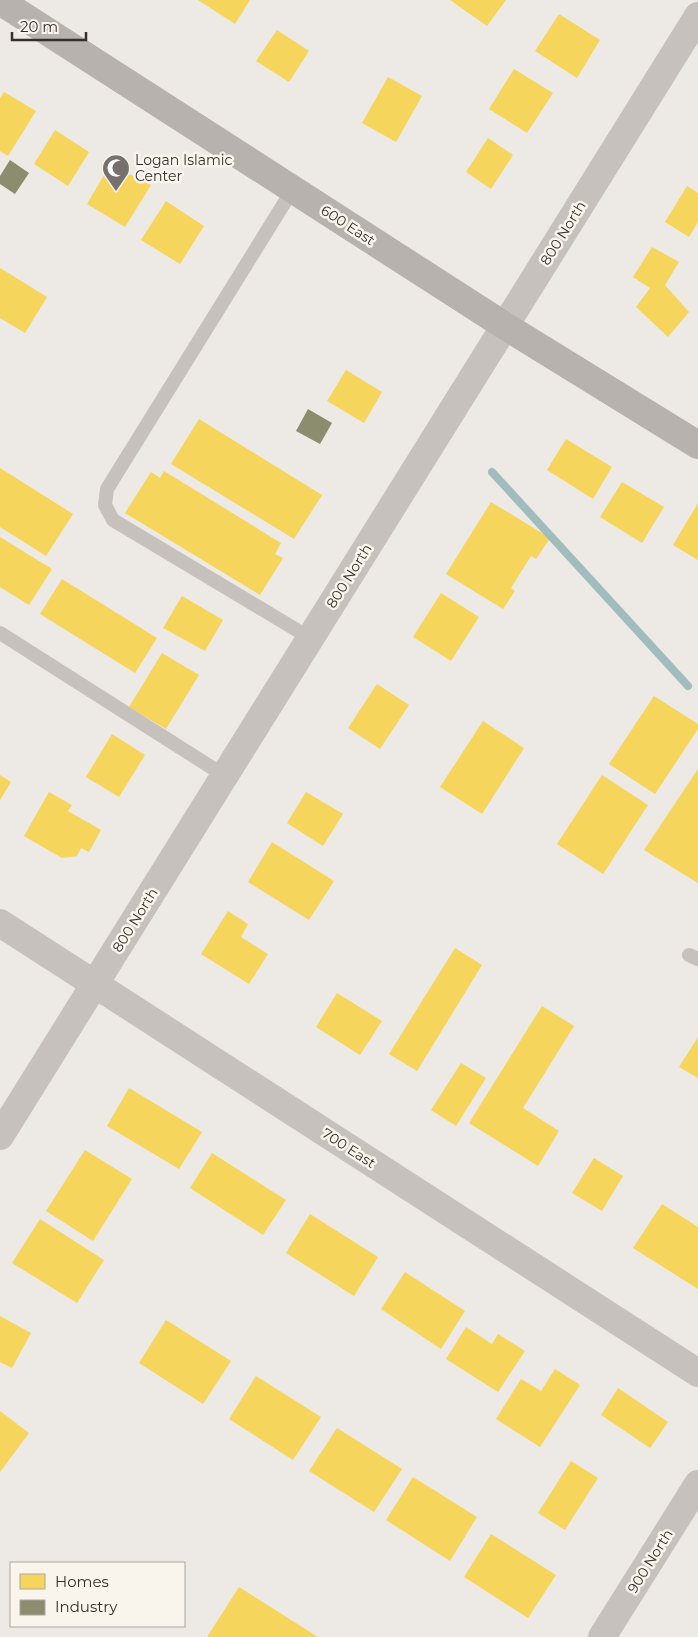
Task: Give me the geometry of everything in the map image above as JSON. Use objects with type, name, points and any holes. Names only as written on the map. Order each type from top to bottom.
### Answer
[{"type":"street","name":"600 East","points":[[0,1],[505,326],[698,445]]},
{"type":"street","name":"800 North","points":[[0,1136],[698,16]]},
{"type":"street","name":"700 East","points":[[0,923],[698,1373]]},
{"type":"street","name":"900 North","points":[[602,1637],[698,1484]]},
{"type":"lane","points":[[293,189],[107,489],[105,505],[113,520],[310,638]]},
{"type":"lane","points":[[0,633],[225,776]]},
{"type":"building: Homes","points":[[198,0],[250,0],[235,24]]},
{"type":"building: Homes","points":[[450,0],[506,0],[487,26]]},
{"type":"building: Homes","points":[[559,14],[600,40],[577,78],[535,51]]},
{"type":"building: Homes","points":[[277,30],[309,51],[289,82],[256,61]]},
{"type":"building: Homes","points":[[514,69],[553,93],[527,133],[489,109]]},
{"type":"building: Homes","points":[[388,77],[422,96],[396,142],[362,123]]},
{"type":"building: Homes","points":[[4,92],[36,111],[8,156],[0,151],[0,98]]},
{"type":"building: Homes","points":[[55,130],[89,152],[68,186],[34,164]]},
{"type":"building: Homes","points":[[488,138],[513,155],[491,189],[466,172]]},
{"type":"building: Homes","points":[[107,170],[135,176],[151,185],[125,227],[87,204]]},
{"type":"building: Homes","points":[[687,186],[698,193],[698,222],[689,237],[665,222]]},
{"type":"building: Homes","points":[[166,201],[204,226],[180,264],[141,240]]},
{"type":"building: Homes","points":[[652,247],[679,262],[665,285],[689,312],[668,337],[636,307],[650,288],[633,277]]},
{"type":"building: Homes","points":[[0,268],[47,297],[25,333],[0,318]]},
{"type":"building: Homes","points":[[346,370],[382,392],[364,423],[327,401]]},
{"type":"building: Homes","points":[[199,419],[322,495],[294,539],[171,464]]},
{"type":"building: Homes","points":[[566,439],[612,467],[593,499],[547,470]]},
{"type":"building: Homes","points":[[0,468],[73,514],[46,556],[0,527]]},
{"type":"building: Homes","points":[[164,471],[281,543],[275,554],[283,558],[260,595],[125,513],[151,472],[160,478]]},
{"type":"building: Homes","points":[[622,482],[664,507],[642,543],[600,517]]},
{"type":"building: Homes","points":[[491,502],[550,538],[536,559],[531,556],[511,588],[515,591],[503,609],[446,574]]},
{"type":"building: Homes","points":[[698,503],[698,560],[673,545]]},
{"type":"building: Homes","points":[[0,537],[52,569],[29,605],[0,587]]},
{"type":"building: Homes","points":[[62,579],[157,638],[135,673],[40,614]]},
{"type":"building: Homes","points":[[441,593],[479,617],[451,661],[413,637]]},
{"type":"building: Homes","points":[[182,596],[223,620],[205,651],[163,628]]},
{"type":"building: Homes","points":[[162,653],[199,675],[166,729],[129,707]]},
{"type":"building: Homes","points":[[377,684],[409,705],[380,749],[348,728]]},
{"type":"building: Homes","points":[[654,696],[698,724],[698,729],[655,794],[609,764]]},
{"type":"building: Homes","points":[[483,721],[524,748],[482,814],[440,787]]},
{"type":"building: Homes","points":[[112,734],[145,755],[119,797],[86,777]]},
{"type":"building: Homes","points":[[698,769],[698,883],[644,850]]},
{"type":"building: Homes","points":[[0,775],[11,782],[0,800]]},
{"type":"building: Homes","points":[[602,775],[648,805],[603,874],[557,844]]},
{"type":"building: Homes","points":[[49,792],[72,805],[68,811],[101,830],[89,852],[81,848],[77,856],[62,858],[24,836]]},
{"type":"building: Homes","points":[[306,792],[343,814],[323,846],[287,823]]},
{"type":"building: Homes","points":[[272,842],[334,881],[309,920],[248,882]]},
{"type":"building: Homes","points":[[228,911],[248,924],[241,937],[268,954],[249,984],[201,954]]},
{"type":"building: Homes","points":[[455,948],[482,965],[417,1071],[389,1054]]},
{"type":"building: Homes","points":[[337,993],[382,1021],[360,1055],[316,1027]]},
{"type":"building: Homes","points":[[542,1006],[574,1026],[523,1108],[559,1131],[538,1166],[469,1123]]},
{"type":"building: Homes","points":[[698,1037],[698,1078],[679,1067]]},
{"type":"building: Homes","points":[[461,1063],[486,1078],[456,1126],[431,1110]]},
{"type":"building: Homes","points":[[129,1088],[202,1132],[179,1169],[107,1126]]},
{"type":"building: Homes","points":[[85,1150],[132,1179],[93,1241],[46,1211]]},
{"type":"building: Homes","points":[[212,1153],[286,1200],[263,1235],[190,1188]]},
{"type":"building: Homes","points":[[594,1158],[623,1176],[602,1211],[572,1193]]},
{"type":"building: Homes","points":[[662,1204],[698,1227],[698,1289],[633,1248]]},
{"type":"building: Homes","points":[[310,1214],[378,1257],[354,1296],[286,1253]]},
{"type":"building: Homes","points":[[40,1219],[104,1260],[77,1303],[12,1263]]},
{"type":"building: Homes","points":[[405,1272],[465,1311],[441,1349],[381,1309]]},
{"type":"building: Homes","points":[[0,1316],[31,1333],[12,1368],[0,1362]]},
{"type":"building: Homes","points":[[166,1320],[231,1361],[203,1404],[139,1363]]},
{"type":"building: Homes","points":[[466,1327],[492,1344],[498,1334],[525,1351],[498,1392],[446,1359]]},
{"type":"building: Homes","points":[[555,1369],[580,1385],[540,1447],[496,1419],[521,1379],[541,1391]]},
{"type":"building: Homes","points":[[256,1376],[321,1417],[293,1460],[229,1419]]},
{"type":"building: Homes","points":[[618,1388],[668,1422],[650,1448],[601,1415]]},
{"type":"building: Homes","points":[[0,1411],[29,1433],[0,1472]]},
{"type":"building: Homes","points":[[337,1428],[402,1469],[374,1512],[309,1471]]},
{"type":"building: Homes","points":[[571,1461],[598,1478],[565,1530],[538,1513]]},
{"type":"building: Homes","points":[[413,1477],[477,1517],[450,1561],[386,1520]]},
{"type":"building: Homes","points":[[491,1534],[556,1575],[528,1618],[464,1577]]},
{"type":"building: Homes","points":[[239,1587],[318,1637],[207,1637]]},
{"type":"building: Industry","points":[[10,160],[29,173],[15,194],[0,184],[0,176]]},
{"type":"building: Industry","points":[[308,409],[332,423],[320,444],[296,431]]},
{"type":"waterway","points":[[492,472],[688,686]]},
{"type":"place","name":"Logan Islamic Center","points":[[116,192]]}]
